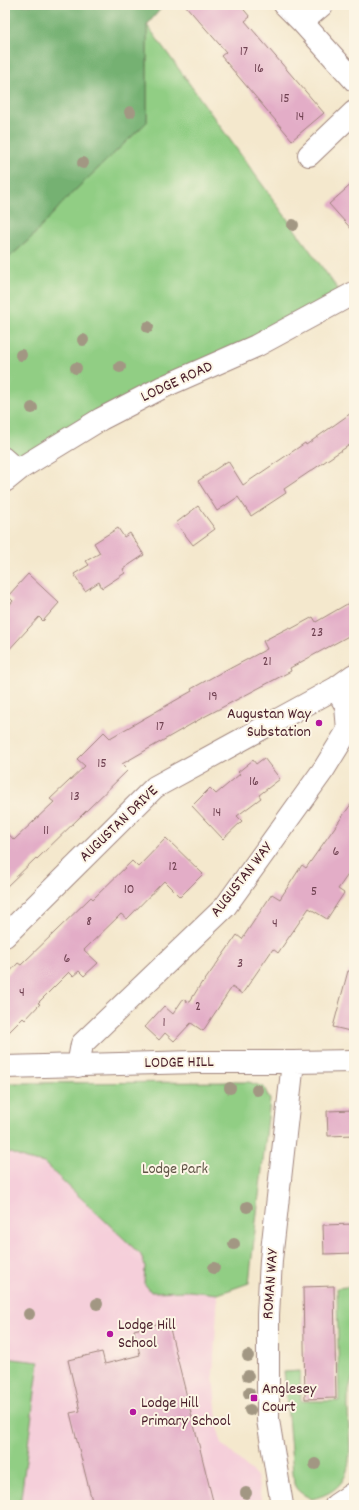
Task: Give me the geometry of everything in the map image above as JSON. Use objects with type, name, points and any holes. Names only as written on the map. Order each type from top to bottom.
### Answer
[{"type":"street","points":[[285,5],[354,80]]},
{"type":"street","points":[[302,22],[322,5]]},
{"type":"street","points":[[309,155],[354,112]]},
{"type":"street","name":"LODGE ROAD","points":[[10,467],[163,387],[256,346],[354,293]]},
{"type":"street","name":"AUGUSTAN DRIVE","points":[[5,936],[155,787],[336,688],[354,675]]},
{"type":"street","name":"AUGUSTAN WAY","points":[[78,1066],[82,1044],[225,908],[324,768],[348,730],[346,706],[336,688]]},
{"type":"street","name":"LODGE HILL","points":[[5,1067],[196,1062],[354,1061]]},
{"type":"street","name":"ROMAN WAY","points":[[282,1505],[268,1420],[268,1315],[271,1260],[293,1062]]},
{"type":"street","points":[[336,1505],[354,1492]]},
{"type":"shaded area","name":"Lodge Hill School","points":[[5,1151],[26,1159],[44,1163],[141,1255],[146,1266],[151,1292],[189,1291],[218,1294],[213,1374],[218,1430],[222,1444],[257,1476],[262,1505],[5,1505]]},
{"type":"green space","points":[[5,5],[164,5],[147,25],[147,122],[68,197],[31,238],[5,261]]},
{"type":"green space","points":[[147,25],[345,299],[21,468],[5,454],[5,261],[31,238],[68,197],[147,122]]},
{"type":"green space","name":"Lodge Park","points":[[249,1082],[264,1087],[270,1100],[249,1283],[218,1294],[189,1291],[151,1292],[144,1283],[145,1266],[141,1255],[44,1163],[26,1159],[5,1151],[6,1083]]},
{"type":"green space","points":[[354,1286],[354,1375],[351,1381],[348,1398],[350,1442],[349,1463],[343,1480],[337,1487],[325,1495],[312,1499],[299,1491],[294,1484],[284,1372],[300,1371],[301,1401],[339,1401],[337,1288]]},
{"type":"green space","points":[[5,1358],[39,1362],[20,1505],[5,1505]]},
{"type":"building","points":[[185,5],[240,5],[250,17],[245,21],[324,113],[292,140],[221,56],[226,52]]},
{"type":"building","points":[[354,182],[354,232],[329,204]]},
{"type":"building","points":[[354,411],[354,442],[284,489],[286,493],[251,516],[238,497],[217,511],[198,481],[228,461],[243,485],[305,443],[306,445]]},
{"type":"building","points":[[198,506],[215,529],[193,545],[176,523]]},
{"type":"building","points":[[118,528],[124,537],[130,533],[144,555],[123,569],[125,573],[102,588],[99,582],[85,591],[74,574],[89,565],[86,561],[100,553],[94,543]]},
{"type":"building","points":[[28,574],[59,603],[43,621],[39,617],[5,654],[5,610],[13,601],[8,596]]},
{"type":"building","points":[[354,600],[354,633],[290,668],[291,671],[202,718],[122,764],[128,770],[37,859],[36,858],[5,888],[5,830],[14,840],[54,802],[50,799],[85,766],[77,759],[104,732],[110,738],[192,691],[191,689],[267,649],[263,641],[290,627],[291,629],[313,617],[316,622]]},
{"type":"building","points":[[264,758],[280,779],[259,795],[261,798],[237,816],[242,821],[223,839],[192,806],[210,788],[216,794],[240,774],[238,772],[253,760],[256,764]]},
{"type":"building","points":[[354,800],[354,866],[338,889],[344,893],[327,919],[309,908],[278,953],[273,949],[242,994],[232,987],[203,1031],[191,1023],[174,1041],[165,1033],[159,1040],[145,1027],[164,1006],[173,1014],[183,999],[189,1003],[202,982],[203,983],[237,935],[242,939],[272,894],[280,899],[302,865],[306,868]]},
{"type":"building","points":[[166,838],[203,874],[180,897],[164,881],[127,919],[121,914],[84,950],[98,963],[84,976],[79,971],[73,976],[69,972],[38,1003],[40,1004],[25,1020],[23,1018],[5,1036],[5,977],[18,963],[21,965],[91,897],[93,899],[132,861],[138,867]]},
{"type":"building","points":[[348,971],[354,971],[354,1032],[333,1027]]},
{"type":"building","points":[[354,1110],[354,1135],[328,1136],[327,1111]]},
{"type":"building","points":[[354,1224],[354,1253],[324,1254],[323,1225]]},
{"type":"building","points":[[334,1286],[336,1398],[305,1399],[303,1287]]},
{"type":"building","name":"Lodge Hill Primary School","points":[[168,1321],[214,1505],[93,1505],[70,1413],[80,1411],[68,1360],[102,1352],[105,1364],[140,1355],[134,1330]]},
{"type":"place","name":"Augustan Way Substation","points":[[319,723]]},
{"type":"place","name":"Lodge Hill School","points":[[110,1334]]},
{"type":"place","name":"Anglesey Court","points":[[254,1398]]},
{"type":"place","name":"Lodge Hill Primary School","points":[[133,1412]]}]
